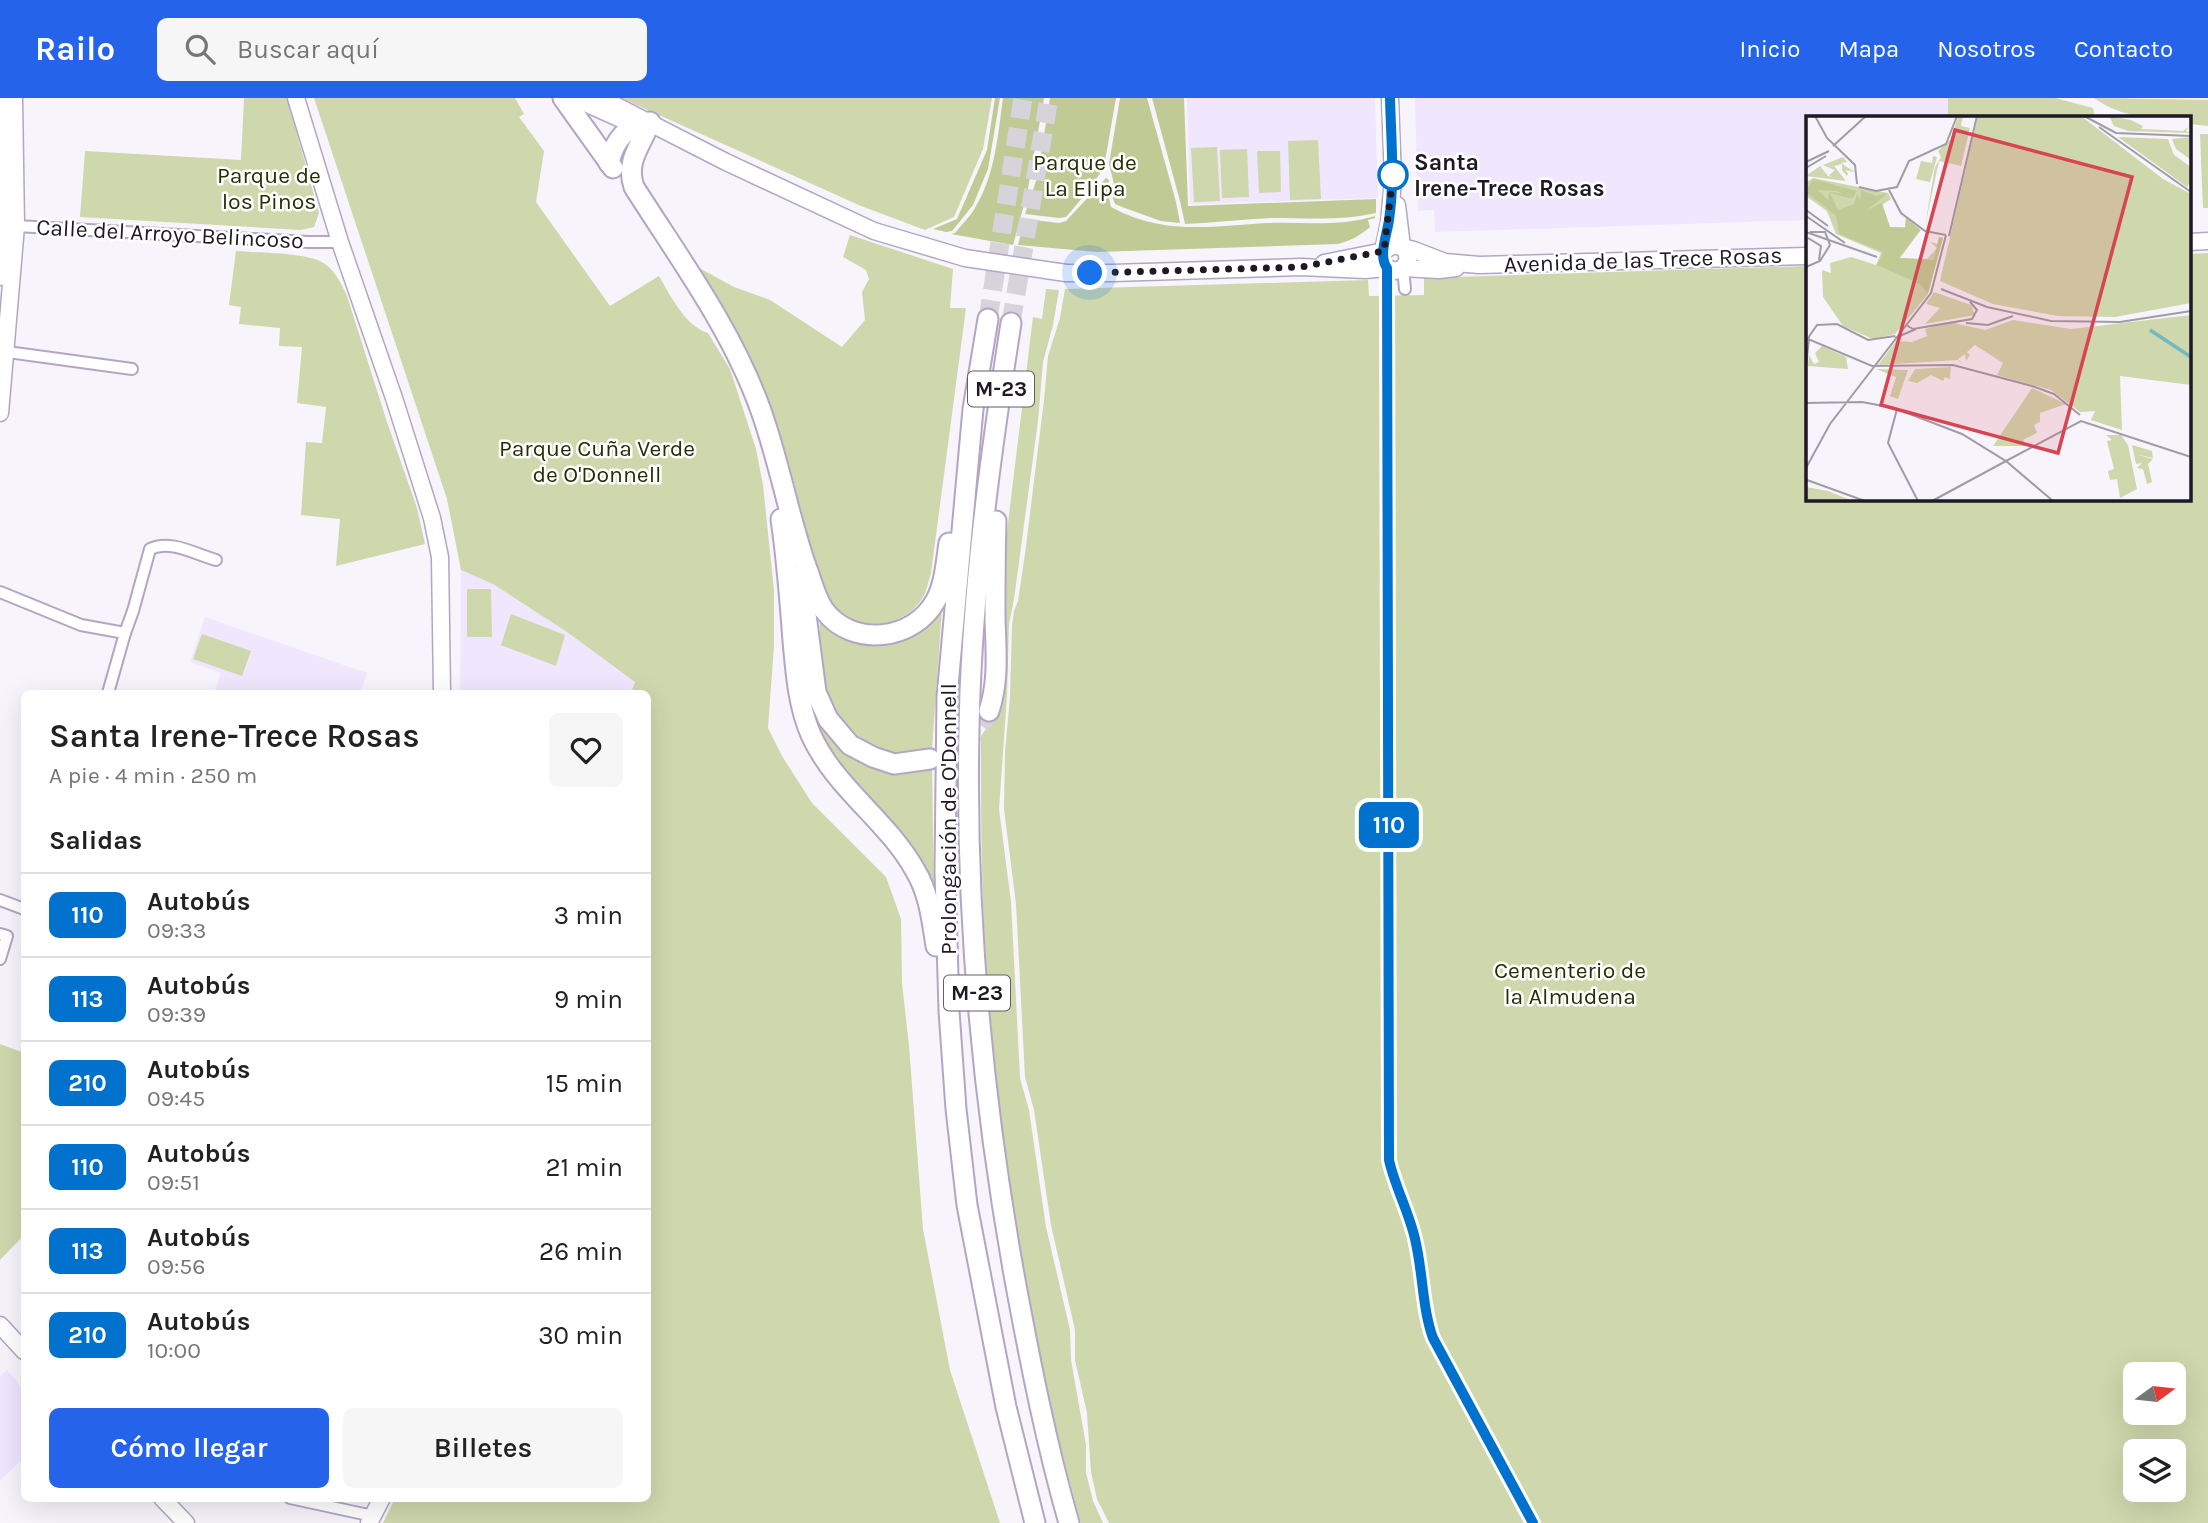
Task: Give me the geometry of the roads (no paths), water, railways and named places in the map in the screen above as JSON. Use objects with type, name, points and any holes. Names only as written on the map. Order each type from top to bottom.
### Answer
[{"type":"highway","points":[[563,98],[690,275]]},
{"type":"highway","points":[[609,163],[614,145],[623,134],[644,127]]},
{"type":"highway","points":[[644,127],[629,174],[634,187],[718,319],[738,357],[760,407],[794,530],[818,599],[835,622],[852,631],[871,635],[891,634],[911,626],[928,612],[944,575],[960,451],[973,409]]},
{"type":"highway","name":"Prolongación de O'Donnell","points":[[988,319],[973,409],[947,697],[945,872],[949,1011],[967,1205],[1006,1408],[1035,1523]]},
{"type":"highway","name":"Prolongación de O'Donnell","points":[[1012,323],[979,559],[970,692],[970,864],[980,1039],[993,1149],[1022,1321],[1045,1430],[1069,1523]]},
{"type":"highway","points":[[773,448],[796,669],[805,719],[831,769],[896,841],[916,871],[931,912],[949,1011]]},
{"type":"highway","points":[[989,711],[994,697],[996,675],[994,559],[997,485],[992,455]]},
{"type":"highway","points":[[794,530],[816,692],[828,719],[850,745],[873,757],[894,764],[930,760]]},
{"type":"street","points":[[0,277],[6,225],[2,98]]},
{"type":"street","points":[[0,413],[6,225],[14,98]]},
{"type":"street","points":[[296,98],[340,242],[432,518],[440,557],[442,690]]},
{"type":"street","points":[[573,98],[644,127]]},
{"type":"street","points":[[601,98],[644,127]]},
{"type":"street","points":[[1387,290],[1398,268],[1408,260],[1393,181],[1390,98]]},
{"type":"street","name":"Avenida de las Trece Rosas","points":[[644,127],[874,231],[937,251],[1003,265],[1066,273],[1114,274],[1301,267],[1365,271],[1398,268],[1438,270],[1479,265],[1806,256]]},
{"type":"street","points":[[1393,181],[1382,260],[1398,268],[1405,289]]},
{"type":"street","name":"Calle del Arroyo Belincoso","points":[[6,225],[296,242],[340,242]]},
{"type":"street","points":[[2190,242],[2208,241]]},
{"type":"street","name":"Avenida de las Trece Rosas","points":[[1301,267],[1384,251],[1392,245],[1445,262],[1479,265]]},
{"type":"street","points":[[3,351],[132,369]]},
{"type":"street","points":[[109,690],[150,549],[158,545],[169,545],[216,560]]},
{"type":"street","points":[[0,592],[81,625],[125,633]]},
{"type":"street","points":[[0,900],[21,908]]},
{"type":"street","points":[[0,934],[7,936],[0,959]]},
{"type":"street","points":[[0,1325],[21,1348]]},
{"type":"street","points":[[166,1502],[186,1523]]},
{"type":"street","points":[[305,1502],[371,1520],[380,1502]]},
{"type":"tunnel","points":[[988,319],[1023,98]]},
{"type":"tunnel","points":[[1011,323],[1049,98]]},
{"type":"tunnel","points":[[934,758],[951,751],[966,740],[979,727],[989,711]]},
{"type":"place","name":"Santa Irene-Trece Rosas","points":[[1393,175]]},
{"type":"park label","name":"Parque de La Elipa","points":[[1085,175]]},
{"type":"park label","name":"Parque de los Pinos","points":[[269,188]]},
{"type":"park label","name":"Parque Cuña Verde de O'Donnell","points":[[597,461]]},
{"type":"park label","name":"Cementerio de la Almudena","points":[[1570,983]]}]
